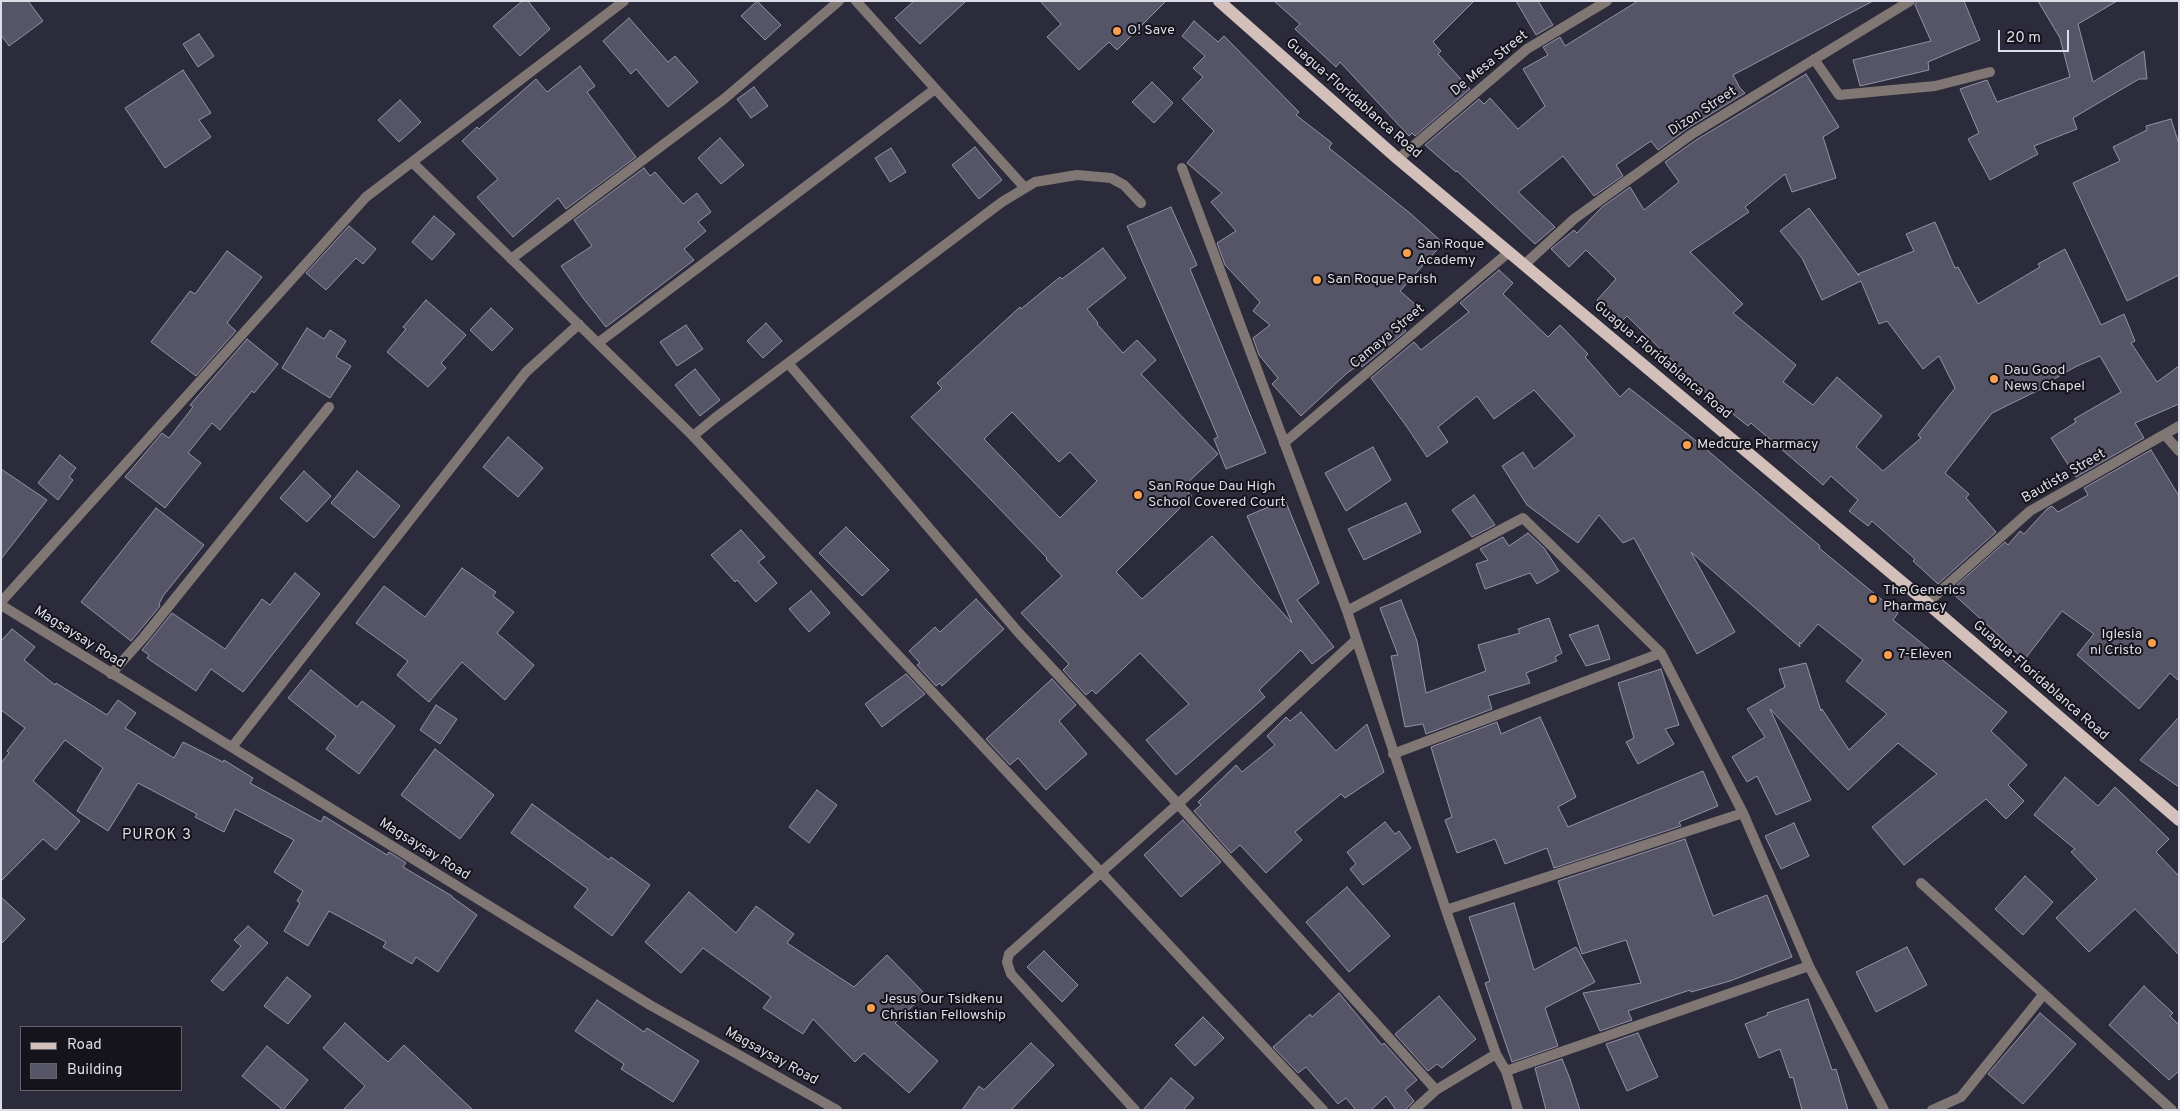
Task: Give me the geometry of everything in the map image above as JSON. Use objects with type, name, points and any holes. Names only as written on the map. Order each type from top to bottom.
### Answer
[{"type":"main road","name":"Guagua-Floridablanca Road","points":[[1219,1],[1398,159],[1927,603],[2179,820]]},
{"type":"street","points":[[1,603],[366,197],[624,1]]},
{"type":"street","points":[[511,259],[724,99],[839,1]]},
{"type":"street","points":[[856,1],[1025,188]]},
{"type":"street","name":"De Mesa Street","points":[[1398,159],[1527,49],[1607,1]]},
{"type":"street","name":"Dizon Street","points":[[1524,265],[1574,219],[1692,134],[1910,1]]},
{"type":"street","points":[[1814,59],[1839,96],[1935,86],[1990,72]]},
{"type":"street","points":[[598,343],[935,88]]},
{"type":"street","points":[[413,163],[693,436],[1323,1110]]},
{"type":"street","points":[[1182,168],[1347,611],[1446,910],[1496,1054],[1506,1071],[1518,1110]]},
{"type":"street","points":[[693,436],[1002,202],[1035,182],[1077,174],[1111,178],[1124,186],[1141,203]]},
{"type":"street","name":"Camaya Street","points":[[1284,444],[1509,252]]},
{"type":"street","points":[[232,747],[526,372],[579,324]]},
{"type":"street","points":[[788,363],[1018,632],[1178,804],[1436,1090]]},
{"type":"street","points":[[111,674],[144,637],[329,407]]},
{"type":"street","name":"Bautista Street","points":[[1927,603],[2030,511],[2179,426]]},
{"type":"street","points":[[2165,435],[2179,451]]},
{"type":"street","points":[[1347,611],[1523,518],[1661,653],[1743,814],[1809,966],[1884,1110]]},
{"type":"street","name":"Magsaysay Road","points":[[1,603],[111,674],[650,1005],[837,1110]]},
{"type":"street","points":[[1135,1110],[1011,974],[1006,962],[1014,947],[1178,804],[1356,640]]},
{"type":"street","points":[[1393,754],[1661,653]]},
{"type":"street","points":[[1446,910],[1743,814]]},
{"type":"street","points":[[1921,883],[2172,1110]]},
{"type":"street","points":[[1506,1071],[1809,966]]},
{"type":"street","points":[[1932,1110],[1961,1097],[2043,995]]},
{"type":"street","points":[[1414,1110],[1436,1090],[1496,1054]]},
{"type":"building","points":[[1,1],[28,1],[43,21],[9,46],[1,35]]},
{"type":"building","points":[[522,1],[528,1],[550,29],[520,56],[493,26]]},
{"type":"building","points":[[757,1],[781,25],[765,40],[741,16]]},
{"type":"building","points":[[914,1],[966,1],[920,44],[895,18]]},
{"type":"building","points":[[1040,1],[1166,1],[1117,50],[1109,42],[1079,70],[1047,37],[1061,24]]},
{"type":"building","points":[[1274,1],[1474,1],[1433,42],[1441,51],[1438,54],[1470,89],[1415,136],[1412,133],[1409,136],[1340,62],[1336,67],[1295,29],[1300,24]]},
{"type":"building","points":[[1516,1],[1538,1],[1553,25],[1536,35]]},
{"type":"building","points":[[1638,1],[1873,1],[1733,75],[1745,93],[1688,128],[1658,150],[1651,141],[1616,165],[1623,176],[1594,196],[1563,156],[1518,192],[1555,227],[1535,244],[1457,171],[1425,145],[1479,99],[1484,104],[1490,98],[1518,129],[1545,106],[1523,69],[1548,55],[1543,47],[1560,37],[1565,46]]},
{"type":"building","points":[[1917,1],[1964,1],[1980,40],[1928,62],[1929,70],[1860,86],[1853,60],[1931,41],[1915,5]]},
{"type":"building","points":[[2038,1],[2117,1],[2078,24],[2093,82],[2144,51],[2147,79],[2139,79],[2073,118],[2077,129],[2034,146],[2038,154],[1990,180],[1968,139],[1979,133],[1960,89],[1987,80],[1997,102],[2070,77],[2060,38]]},
{"type":"building","points":[[629,18],[668,62],[675,56],[698,82],[668,107],[636,69],[631,74],[603,41]]},
{"type":"building","points":[[1194,21],[1218,42],[1224,36],[1299,112],[1296,115],[1332,143],[1329,148],[1411,214],[1443,243],[1400,291],[1417,306],[1400,324],[1406,331],[1362,367],[1360,364],[1347,373],[1301,416],[1272,384],[1278,378],[1259,355],[1253,338],[1270,325],[1253,311],[1260,302],[1225,265],[1217,243],[1236,231],[1211,202],[1222,193],[1187,163],[1214,131],[1182,99],[1203,77],[1193,68],[1205,56],[1182,36]]},
{"type":"building","points":[[199,34],[214,56],[198,67],[183,44]]},
{"type":"building","points":[[580,66],[595,86],[587,92],[636,157],[566,209],[558,198],[513,237],[477,197],[498,179],[462,141],[477,127],[479,129],[536,79],[547,92]]},
{"type":"building","points":[[183,70],[211,113],[199,120],[211,137],[165,168],[125,108]]},
{"type":"building","points":[[1806,74],[1839,127],[1823,137],[1836,178],[1792,192],[1785,174],[1745,207],[1749,212],[1690,252],[1743,304],[1733,313],[1796,365],[1783,382],[1813,405],[1837,377],[1882,416],[1856,447],[1883,471],[1921,438],[1918,435],[1955,388],[1939,356],[1923,369],[1887,321],[1879,324],[1861,281],[1822,300],[1802,258],[1780,231],[1809,208],[1859,276],[1858,274],[1914,251],[1906,234],[1935,222],[1955,268],[1958,267],[1978,304],[2040,267],[2038,264],[2065,249],[2101,325],[2124,314],[2135,341],[2131,343],[2157,382],[2179,366],[2179,404],[2135,423],[2144,438],[2076,477],[2051,438],[2076,422],[2074,419],[2121,392],[2100,356],[2075,367],[2042,386],[2043,388],[1992,413],[1945,473],[1969,494],[1966,498],[1996,532],[1938,584],[1913,561],[1915,559],[1872,521],[1868,526],[1849,511],[1858,500],[1831,476],[1823,485],[1751,423],[1748,426],[1699,387],[1627,316],[1621,322],[1597,300],[1616,279],[1586,250],[1569,267],[1551,249],[1574,230],[1577,233],[1602,207],[1630,187],[1644,210],[1679,182],[1665,162],[1696,140]]},
{"type":"building","points":[[1152,82],[1173,103],[1154,123],[1132,102]]},
{"type":"building","points":[[754,87],[768,106],[751,118],[737,99]]},
{"type":"building","points":[[400,100],[421,122],[399,142],[378,120]]},
{"type":"building","points":[[2171,119],[2179,144],[2179,275],[2127,301],[2073,183],[2120,161],[2113,147],[2147,130],[2146,126]]},
{"type":"building","points":[[720,138],[744,165],[721,184],[698,158]]},
{"type":"building","points":[[975,147],[1002,180],[979,199],[952,165]]},
{"type":"building","points":[[891,148],[906,172],[890,182],[875,158]]},
{"type":"building","points":[[644,168],[650,176],[655,172],[683,204],[697,193],[711,212],[698,222],[706,231],[684,249],[694,260],[606,327],[561,266],[592,246],[574,220]]},
{"type":"building","points":[[1171,207],[1197,265],[1190,269],[1266,453],[1226,469],[1214,439],[1218,437],[1127,226]]},
{"type":"building","points":[[434,216],[455,234],[432,260],[412,242]]},
{"type":"building","points":[[349,226],[376,249],[363,264],[356,258],[326,290],[306,273]]},
{"type":"building","points":[[1103,248],[1126,278],[1087,309],[1097,324],[1123,353],[1137,340],[1156,360],[1141,374],[1218,454],[1183,487],[1192,496],[1116,572],[1142,599],[1212,536],[1292,623],[1247,516],[1285,500],[1319,583],[1297,600],[1334,647],[1312,664],[1301,650],[1259,690],[1265,697],[1176,775],[1146,740],[1189,704],[1140,653],[1096,694],[1092,690],[1086,695],[1063,670],[1069,664],[1021,613],[1062,576],[1047,558],[911,417],[942,388],[937,383],[1020,307],[1021,309],[1060,277],[1062,279]],"holes":[[[1012,412],[1059,462],[1070,452],[1097,481],[1060,518],[984,439]]]},
{"type":"building","points":[[227,251],[262,277],[227,323],[236,331],[196,376],[151,342],[190,291],[195,294]]},
{"type":"building","points":[[1499,270],[1513,283],[1503,294],[1548,337],[1560,325],[1588,354],[1585,357],[1620,397],[1629,388],[1700,444],[1820,546],[1819,548],[1898,613],[1893,620],[2007,712],[1991,731],[2027,765],[2008,785],[2024,801],[2006,819],[1986,799],[1904,865],[1872,827],[1937,774],[1898,743],[1848,790],[1770,709],[1811,800],[1776,815],[1757,776],[1747,782],[1732,757],[1765,737],[1747,709],[1785,687],[1779,669],[1806,663],[1821,711],[1822,709],[1849,750],[1887,714],[1846,681],[1863,660],[1818,624],[1801,644],[1799,642],[1800,647],[1691,552],[1735,632],[1697,654],[1634,538],[1623,543],[1599,515],[1578,543],[1527,505],[1502,466],[1523,452],[1534,469],[1575,436],[1534,390],[1494,419],[1477,396],[1438,427],[1448,442],[1427,457],[1371,378],[1414,342],[1421,350],[1469,312],[1460,303]]},
{"type":"building","points":[[426,300],[466,335],[441,363],[446,368],[428,387],[387,352],[406,329],[403,327]]},
{"type":"building","points":[[491,308],[513,329],[492,351],[470,330]]},
{"type":"building","points":[[766,323],[782,341],[763,358],[747,341]]},
{"type":"building","points":[[686,325],[703,349],[677,366],[660,342]]},
{"type":"building","points":[[307,328],[324,339],[330,330],[346,341],[336,357],[351,366],[330,398],[282,368]]},
{"type":"building","points":[[247,339],[278,364],[254,393],[252,391],[220,430],[212,423],[188,453],[201,463],[165,508],[125,477],[162,433],[169,438],[193,407],[190,405]]},
{"type":"building","points":[[695,369],[720,400],[700,416],[675,385]]},
{"type":"building","points":[[508,437],[543,468],[518,497],[483,467]]},
{"type":"building","points":[[1373,447],[1391,480],[1346,511],[1325,473]]},
{"type":"building","points":[[2151,450],[2179,496],[2179,681],[2170,673],[2139,709],[2077,655],[2094,634],[2062,611],[2025,659],[2005,644],[2006,642],[1950,591],[2005,542],[2008,545],[2020,531],[2024,534],[2047,509],[2052,506],[2058,512],[2088,495],[2084,488]]},
{"type":"building","points":[[60,455],[76,468],[69,477],[73,480],[58,500],[38,483]]},
{"type":"building","points":[[1,469],[47,500],[1,559]]},
{"type":"building","points":[[304,471],[331,496],[307,522],[280,498]]},
{"type":"building","points":[[357,471],[400,506],[374,538],[331,503]]},
{"type":"building","points":[[1474,495],[1495,525],[1472,537],[1452,510]]},
{"type":"building","points":[[1406,503],[1421,532],[1364,560],[1348,529]]},
{"type":"building","points":[[156,508],[204,545],[163,596],[159,604],[160,606],[131,641],[81,602]]},
{"type":"building","points":[[846,527],[889,570],[862,596],[819,553]]},
{"type":"building","points":[[741,530],[765,557],[758,562],[777,583],[756,602],[711,555]]},
{"type":"building","points":[[1528,533],[1544,548],[1559,571],[1537,584],[1530,573],[1485,589],[1476,564],[1488,560],[1480,549],[1503,537],[1509,546]]},
{"type":"building","points":[[462,568],[496,592],[493,596],[514,612],[497,633],[534,665],[505,700],[462,662],[429,702],[397,675],[408,661],[356,623],[384,586],[425,617]]},
{"type":"building","points":[[295,573],[320,594],[243,692],[211,669],[196,691],[147,658],[149,655],[142,650],[172,613],[225,649],[262,599],[270,605]]},
{"type":"building","points":[[811,591],[830,613],[809,632],[789,609]]},
{"type":"building","points":[[976,599],[1004,629],[942,686],[940,683],[936,686],[917,665],[920,663],[909,651],[935,627],[940,632]]},
{"type":"building","points":[[1401,600],[1417,641],[1426,693],[1486,671],[1478,645],[1520,633],[1518,629],[1549,618],[1562,653],[1555,657],[1557,661],[1526,673],[1530,683],[1488,696],[1492,709],[1426,734],[1423,724],[1405,727],[1391,656],[1398,655],[1380,608]]},
{"type":"building","points":[[1598,625],[1610,659],[1586,666],[1569,635]]},
{"type":"building","points":[[12,629],[35,647],[24,660],[55,685],[56,683],[107,715],[118,700],[136,713],[125,728],[174,758],[183,742],[223,762],[224,760],[253,778],[250,783],[321,822],[324,816],[387,855],[389,852],[406,863],[403,867],[452,896],[477,915],[438,972],[416,957],[412,964],[383,947],[386,942],[329,911],[308,946],[284,931],[300,903],[297,901],[303,891],[274,872],[294,840],[235,809],[224,832],[195,817],[197,814],[138,783],[108,831],[77,811],[103,768],[65,740],[33,781],[80,821],[56,850],[43,839],[1,881],[1,763],[9,753],[7,751],[25,728],[1,710],[1,641]]},
{"type":"building","points":[[1661,669],[1679,725],[1665,729],[1674,744],[1638,764],[1626,742],[1634,738],[1618,683]]},
{"type":"building","points":[[311,670],[357,707],[362,701],[395,726],[359,774],[326,749],[336,736],[288,698]]},
{"type":"building","points":[[906,674],[925,694],[882,727],[865,704]]},
{"type":"building","points":[[1052,679],[1076,705],[1059,721],[1087,754],[1046,790],[1018,758],[1010,765],[986,739]]},
{"type":"building","points":[[436,705],[457,719],[440,744],[420,730]]},
{"type":"building","points":[[1301,712],[1336,751],[1367,724],[1384,772],[1345,798],[1341,794],[1295,832],[1302,840],[1266,873],[1240,845],[1231,853],[1194,811],[1201,805],[1198,802],[1236,765],[1242,772],[1275,745],[1267,736],[1286,717],[1290,721]]},
{"type":"building","points":[[1540,717],[1576,797],[1558,807],[1568,827],[1703,771],[1718,806],[1679,822],[1681,826],[1554,868],[1547,848],[1505,864],[1495,839],[1457,853],[1445,820],[1452,817],[1431,747],[1497,722],[1501,734]]},
{"type":"building","points":[[2179,717],[2179,787],[2140,760]]},
{"type":"building","points":[[435,749],[494,795],[460,839],[401,795]]},
{"type":"building","points":[[2065,777],[2098,806],[2115,787],[2169,839],[2156,852],[2179,876],[2179,955],[2135,909],[2089,952],[2056,918],[2097,879],[2071,852],[2075,849],[2034,815]]},
{"type":"building","points":[[817,790],[837,805],[809,843],[789,827]]},
{"type":"building","points":[[532,804],[609,860],[611,857],[650,885],[612,936],[574,907],[588,889],[511,833]]},
{"type":"building","points":[[1183,820],[1221,862],[1181,897],[1144,855]]},
{"type":"building","points":[[1385,822],[1395,834],[1399,831],[1411,848],[1363,885],[1350,869],[1356,864],[1347,852]]},
{"type":"building","points":[[1794,823],[1809,856],[1781,869],[1765,836]]},
{"type":"building","points":[[1685,839],[1713,916],[1767,895],[1792,957],[1730,981],[1691,992],[1690,990],[1628,1011],[1632,1020],[1600,1031],[1583,993],[1641,983],[1626,940],[1582,954],[1558,881]]},
{"type":"building","points":[[2025,876],[2053,902],[2023,935],[1995,909]]},
{"type":"building","points":[[1347,887],[1390,936],[1349,972],[1306,922]]},
{"type":"building","points":[[689,892],[736,933],[756,906],[794,934],[787,943],[854,987],[887,955],[925,994],[895,1023],[938,1061],[909,1093],[864,1053],[855,1062],[813,1019],[803,1034],[763,1008],[771,997],[703,948],[681,973],[645,942]]},
{"type":"building","points":[[1,897],[25,919],[1,944]]},
{"type":"building","points":[[1514,903],[1534,970],[1576,947],[1595,982],[1545,1008],[1558,1046],[1512,1062],[1485,983],[1490,981],[1469,917]]},
{"type":"building","points":[[248,926],[268,943],[223,991],[211,981],[241,946],[234,940]]},
{"type":"building","points":[[1907,947],[1927,985],[1876,1012],[1856,972]]},
{"type":"building","points":[[1044,951],[1078,985],[1062,1002],[1027,967]]},
{"type":"building","points":[[287,977],[311,996],[288,1024],[264,1006]]},
{"type":"building","points":[[2144,986],[2173,1013],[2170,1016],[2179,1025],[2179,1071],[2169,1080],[2109,1025]]},
{"type":"building","points":[[1339,993],[1382,1045],[1384,1043],[1417,1080],[1405,1090],[1414,1101],[1405,1110],[1396,1110],[1386,1096],[1371,1110],[1356,1110],[1346,1098],[1338,1104],[1306,1067],[1298,1073],[1273,1047],[1310,1014],[1312,1017]]},
{"type":"building","points":[[1439,996],[1476,1039],[1442,1068],[1437,1064],[1428,1071],[1395,1034]]},
{"type":"building","points":[[1808,999],[1832,1070],[1836,1069],[1848,1110],[1802,1110],[1793,1077],[1790,1078],[1780,1049],[1759,1058],[1745,1024],[1768,1015],[1767,1013]]},
{"type":"building","points":[[597,1000],[644,1032],[647,1028],[699,1061],[673,1102],[621,1069],[624,1064],[575,1031]]},
{"type":"building","points":[[2040,1013],[2076,1044],[2023,1104],[1988,1074]]},
{"type":"building","points":[[1203,1017],[1224,1038],[1195,1066],[1175,1045]]},
{"type":"building","points":[[345,1023],[388,1062],[404,1045],[473,1110],[343,1110],[365,1086],[323,1048]]},
{"type":"building","points":[[1638,1033],[1658,1077],[1627,1091],[1606,1044]]},
{"type":"building","points":[[1031,1043],[1054,1065],[1011,1110],[962,1110],[979,1086],[984,1090]]},
{"type":"building","points":[[267,1046],[308,1080],[283,1110],[242,1076]]},
{"type":"building","points":[[1562,1059],[1580,1110],[1546,1110],[1535,1068]]},
{"type":"building","points":[[1171,1078],[1194,1098],[1183,1110],[1143,1110]]},
{"type":"place","name":"O! Save","points":[[1117,31]]},
{"type":"place","name":"San Roque Academy","points":[[1407,253]]},
{"type":"place","name":"San Roque Parish","points":[[1317,280]]},
{"type":"place","name":"Dau Good News Chapel","points":[[1994,379]]},
{"type":"place","name":"Medcure Pharmacy","points":[[1687,445]]},
{"type":"place","name":"San Roque Dau High School Covered Court","points":[[1138,495]]},
{"type":"place","name":"The Generics Pharmacy","points":[[1873,599]]},
{"type":"place","name":"Iglesia ni Cristo","points":[[2152,643]]},
{"type":"place","name":"7-Eleven","points":[[1888,655]]},
{"type":"place","name":"Jesus Our Tsidkenu Christian Fellowship","points":[[871,1008]]},
{"type":"district","name":"PUROK 3","points":[[157,836]]}]
